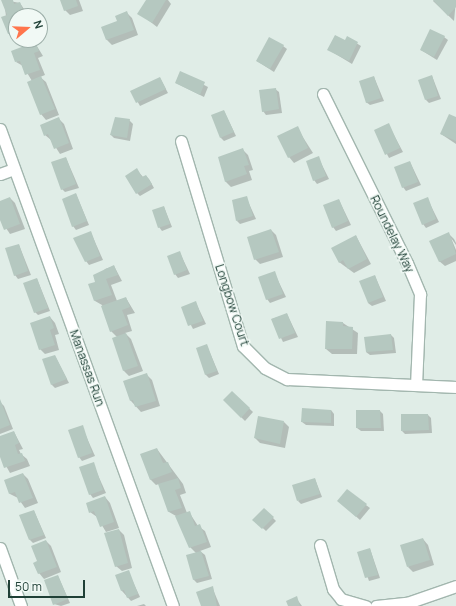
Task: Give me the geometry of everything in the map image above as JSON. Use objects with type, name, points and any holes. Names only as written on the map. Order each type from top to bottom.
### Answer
[{"type":"street","name":"Roundelay Way","points":[[323,94],[407,263],[420,294],[416,384]]},
{"type":"street","name":"Manassas Run","points":[[0,129],[173,606]]},
{"type":"street","name":"Longbow Court","points":[[181,140],[243,346],[265,368],[287,379],[456,387]]},
{"type":"street","points":[[0,174],[14,169]]},
{"type":"street","points":[[320,545],[333,589],[340,599],[366,606]]},
{"type":"street","points":[[0,548],[21,606]]},
{"type":"street","points":[[376,606],[407,603],[456,586]]},
{"type":"building","points":[[1,0],[13,0],[14,4],[20,2],[22,8],[8,8],[8,34],[1,17],[7,15]]},
{"type":"building","points":[[60,0],[76,0],[78,6],[64,11]]},
{"type":"building","points":[[146,0],[166,0],[152,23],[137,14]]},
{"type":"building","points":[[433,0],[456,0],[456,7],[448,16]]},
{"type":"building","points":[[127,11],[134,30],[106,40],[101,27],[117,21],[115,16]]},
{"type":"building","points":[[430,29],[445,36],[434,57],[420,50]]},
{"type":"building","points":[[335,35],[345,40],[347,36],[358,42],[349,61],[327,50]]},
{"type":"building","points":[[269,37],[284,45],[270,69],[256,61]]},
{"type":"building","points":[[19,48],[38,48],[39,51],[34,53],[40,70],[25,75],[20,61],[15,62],[11,51]]},
{"type":"building","points":[[180,71],[205,82],[200,95],[175,83]]},
{"type":"building","points":[[432,75],[438,96],[425,100],[418,80]]},
{"type":"building","points":[[41,76],[55,109],[40,115],[27,82]]},
{"type":"building","points":[[374,76],[381,98],[366,103],[359,81]]},
{"type":"building","points":[[160,77],[166,89],[136,103],[130,91]]},
{"type":"building","points":[[276,88],[279,109],[262,112],[259,90]]},
{"type":"building","points":[[224,110],[234,132],[220,138],[211,115]]},
{"type":"building","points":[[449,114],[456,117],[456,141],[440,134]]},
{"type":"building","points":[[59,117],[69,143],[54,149],[48,134],[44,136],[40,125]]},
{"type":"building","points":[[115,117],[130,119],[127,138],[110,135]]},
{"type":"building","points":[[389,123],[400,148],[385,155],[374,130]]},
{"type":"building","points":[[298,126],[308,148],[288,158],[277,136]]},
{"type":"building","points":[[243,148],[249,165],[244,166],[247,174],[225,182],[218,157]]},
{"type":"building","points":[[319,156],[326,176],[313,181],[306,161]]},
{"type":"building","points":[[66,157],[76,184],[61,190],[51,162]]},
{"type":"building","points":[[410,161],[418,182],[402,188],[394,167]]},
{"type":"building","points":[[137,168],[142,177],[146,175],[152,184],[136,194],[125,176]]},
{"type":"building","points":[[76,193],[87,221],[72,227],[62,199]]},
{"type":"building","points":[[247,196],[253,216],[236,221],[232,200]]},
{"type":"building","points":[[10,197],[20,224],[4,230],[0,220],[0,201]]},
{"type":"building","points":[[428,197],[436,219],[422,225],[413,203]]},
{"type":"building","points":[[339,199],[348,221],[332,228],[323,205]]},
{"type":"building","points":[[164,206],[170,224],[158,228],[152,210]]},
{"type":"building","points":[[271,229],[279,252],[254,260],[247,237]]},
{"type":"building","points":[[91,231],[100,256],[85,262],[73,238]]},
{"type":"building","points":[[449,232],[456,254],[439,262],[429,241]]},
{"type":"building","points":[[356,235],[367,259],[348,269],[343,260],[339,263],[331,248]]},
{"type":"building","points":[[19,244],[28,271],[14,276],[5,248]]},
{"type":"building","points":[[180,251],[187,270],[174,275],[167,256]]},
{"type":"building","points":[[114,265],[118,275],[106,279],[112,295],[94,301],[88,284],[95,282],[93,275]]},
{"type":"building","points":[[275,271],[283,294],[266,300],[258,277]]},
{"type":"building","points":[[375,275],[383,297],[368,303],[359,281]]},
{"type":"building","points":[[37,278],[48,308],[34,313],[23,283]]},
{"type":"building","points":[[126,297],[130,307],[122,310],[128,325],[110,332],[101,306]]},
{"type":"building","points":[[196,301],[203,321],[188,326],[181,307]]},
{"type":"building","points":[[287,313],[295,333],[279,339],[271,319]]},
{"type":"building","points":[[50,316],[54,328],[50,330],[55,345],[39,350],[30,323]]},
{"type":"building","points":[[326,321],[343,322],[343,326],[353,327],[352,349],[325,349]]},
{"type":"building","points":[[126,333],[138,366],[123,371],[112,338]]},
{"type":"building","points":[[391,334],[393,350],[366,352],[364,337]]},
{"type":"building","points":[[207,344],[217,371],[205,375],[196,348]]},
{"type":"building","points":[[55,355],[67,379],[51,385],[42,359]]},
{"type":"building","points":[[147,373],[156,401],[135,407],[133,400],[130,401],[123,381]]},
{"type":"building","points":[[232,391],[250,408],[241,418],[223,400]]},
{"type":"building","points":[[0,399],[10,425],[0,429]]},
{"type":"building","points":[[302,408],[331,410],[331,423],[301,422]]},
{"type":"building","points":[[356,410],[380,410],[381,428],[356,428]]},
{"type":"building","points":[[401,414],[428,414],[429,430],[401,431]]},
{"type":"building","points":[[258,416],[284,421],[280,444],[254,438]]},
{"type":"building","points":[[83,425],[92,453],[78,458],[68,430]]},
{"type":"building","points":[[14,431],[19,443],[15,445],[18,454],[22,453],[25,461],[4,468],[0,457],[0,436]]},
{"type":"building","points":[[157,448],[163,463],[168,462],[172,472],[150,480],[140,454]]},
{"type":"building","points":[[94,462],[103,490],[89,495],[79,467]]},
{"type":"building","points":[[23,473],[33,498],[19,503],[15,492],[9,494],[4,480]]},
{"type":"building","points":[[178,478],[181,488],[175,490],[182,508],[168,512],[158,484]]},
{"type":"building","points":[[315,478],[320,494],[297,501],[292,485]]},
{"type":"building","points":[[347,489],[367,504],[356,517],[337,501]]},
{"type":"building","points":[[105,496],[114,522],[100,527],[94,511],[89,513],[86,503]]},
{"type":"building","points":[[264,508],[274,517],[262,529],[252,520]]},
{"type":"building","points":[[34,510],[44,535],[29,540],[19,515]]},
{"type":"building","points":[[190,511],[195,526],[200,524],[207,542],[189,548],[175,516]]},
{"type":"building","points":[[119,529],[128,563],[115,567],[104,533]]},
{"type":"building","points":[[423,538],[430,560],[407,567],[400,545]]},
{"type":"building","points":[[46,540],[57,567],[38,574],[33,563],[37,561],[31,546]]},
{"type":"building","points":[[370,548],[378,575],[365,578],[357,552]]},
{"type":"building","points":[[201,551],[209,576],[193,580],[186,555]]},
{"type":"building","points":[[129,570],[138,594],[127,598],[124,590],[121,591],[115,575]]},
{"type":"building","points":[[58,575],[68,599],[53,605],[44,580]]},
{"type":"building","points":[[213,586],[217,606],[201,606],[196,592]]},
{"type":"building","points":[[297,596],[300,606],[288,606],[286,601]]}]
